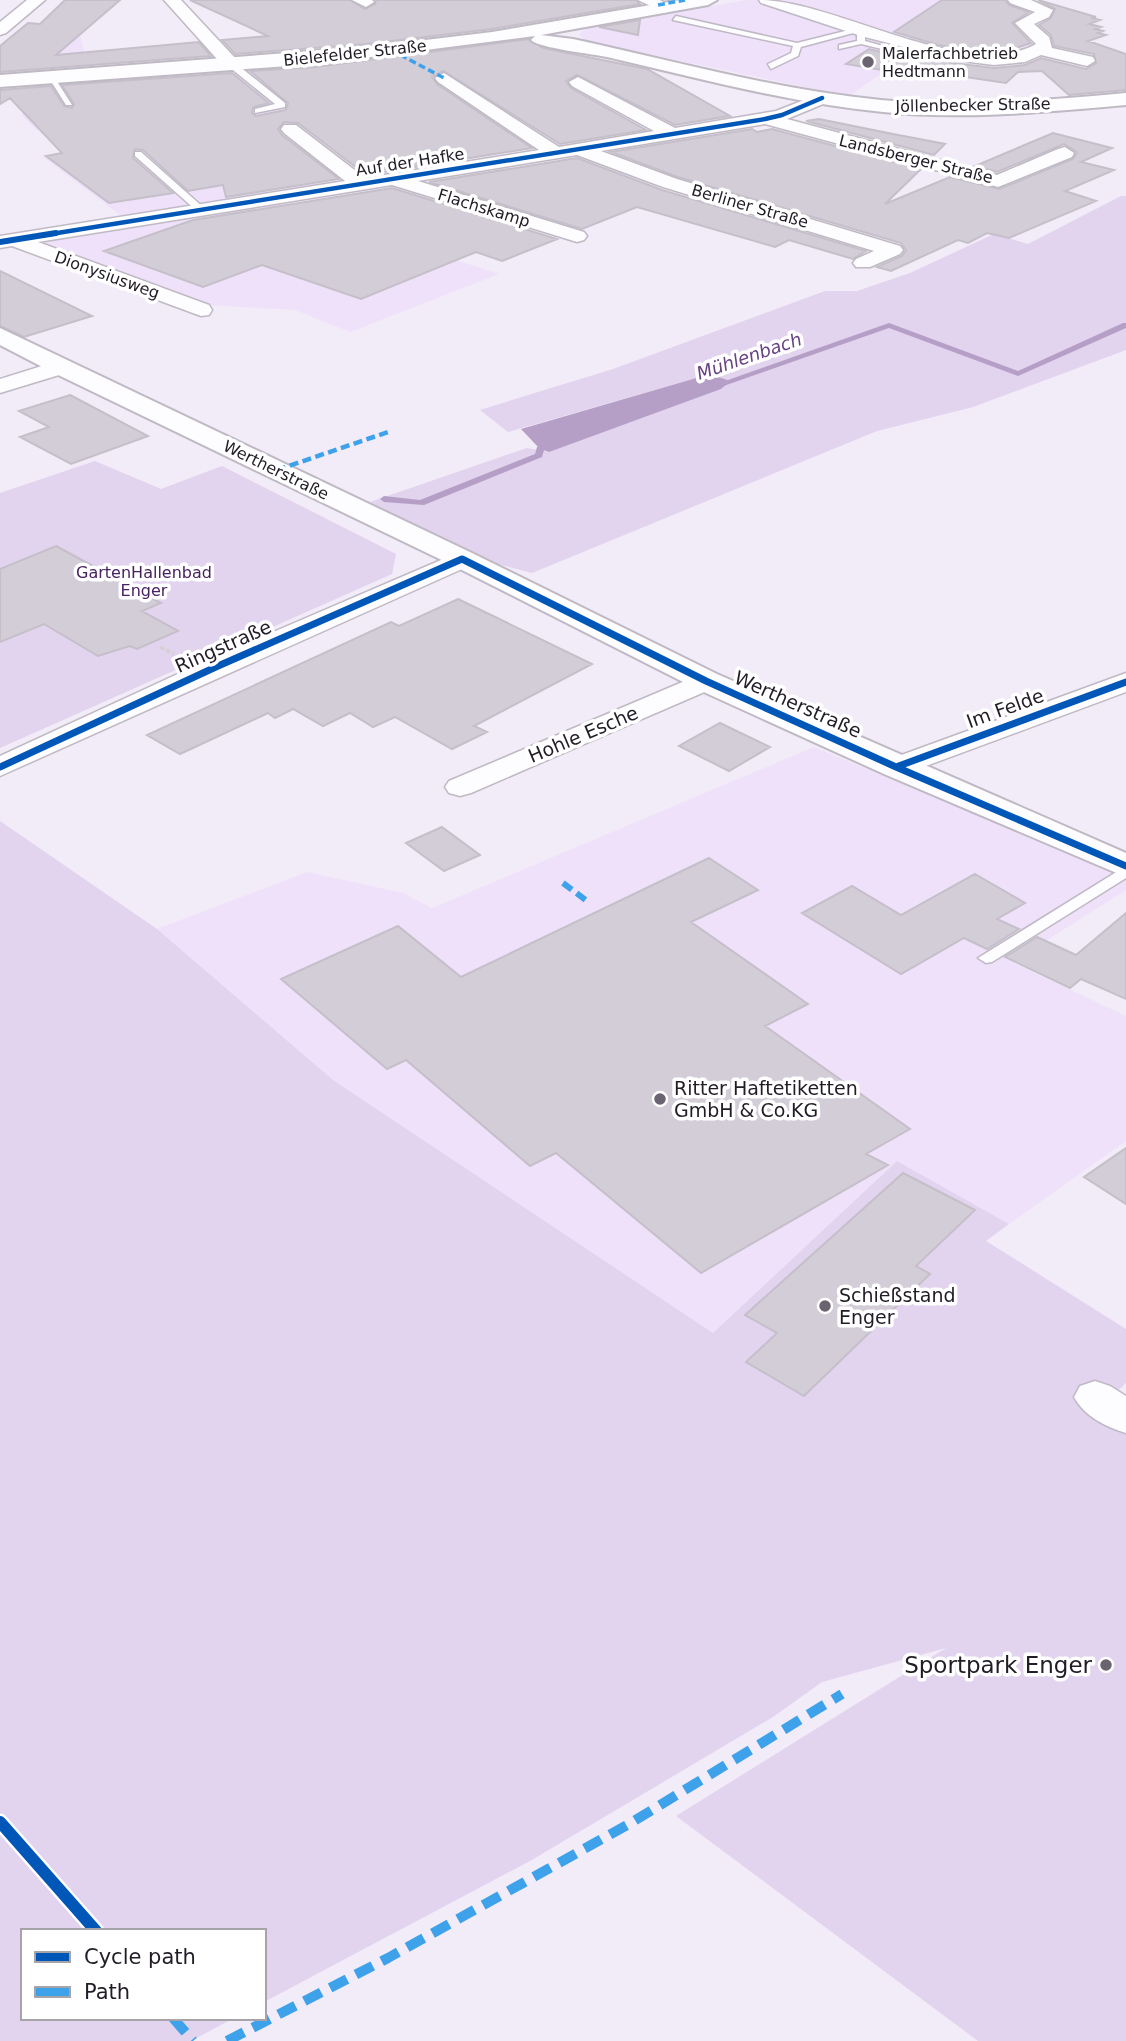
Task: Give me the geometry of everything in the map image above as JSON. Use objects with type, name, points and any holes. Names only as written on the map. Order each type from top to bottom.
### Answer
[{"type":"main road","name":"Bielefelder Straße","points":[[0,80],[231,64],[418,47],[671,13],[708,0]]},
{"type":"main road","name":"Jöllenbecker Straße","points":[[547,28],[573,44]]},
{"type":"main road","name":"Jöllenbecker Straße","points":[[503,35],[573,44],[818,100],[948,109],[1126,99]]},
{"type":"main road","name":"Wertherstraße","points":[[0,335],[706,681],[896,767],[1126,866]]},
{"type":"street","points":[[0,30],[37,0]]},
{"type":"street","points":[[172,0],[231,64]]},
{"type":"street","points":[[646,0],[671,13]]},
{"type":"street","points":[[766,0],[861,36],[914,45],[940,54],[998,60],[1017,58],[1041,50],[1045,46],[1043,40],[1023,23],[1044,14],[1045,10],[1016,0]]},
{"type":"street","points":[[1041,50],[1087,61]]},
{"type":"street","points":[[444,78],[555,152]]},
{"type":"street","points":[[578,82],[671,133]]},
{"type":"street","name":"Auf der Hafke","points":[[7,241],[765,119],[818,100]]},
{"type":"street","name":"Landsberger Straße","points":[[765,119],[998,181],[1065,153]]},
{"type":"street","points":[[290,129],[361,184]]},
{"type":"street","name":"Berliner Straße","points":[[577,149],[670,183],[893,250],[863,263]]},
{"type":"street","name":"Flachskamp","points":[[392,179],[576,236]]},
{"type":"street","name":"Dionysiusweg","points":[[7,241],[201,310]]},
{"type":"street","points":[[0,386],[61,367]]},
{"type":"street","name":"Ringstraße","points":[[0,767],[218,666],[461,559]]},
{"type":"street","name":"Hohle Esche","points":[[460,787],[706,681]]},
{"type":"street","name":"Im Felde","points":[[896,767],[1126,681]]},
{"type":"lane","points":[[671,13],[797,45],[861,36],[890,49]]},
{"type":"lane","points":[[842,47],[861,36]]},
{"type":"lane","points":[[771,66],[795,54],[797,45]]},
{"type":"lane","points":[[231,64],[282,105],[258,111]]},
{"type":"lane","points":[[50,77],[69,103]]},
{"type":"lane","points":[[138,154],[201,210]]},
{"type":"lane","points":[[986,958],[1126,871]]},
{"type":"shaded area","points":[[747,0],[1004,0],[1036,9],[1034,14],[1016,21],[1016,25],[1034,38],[1037,44],[1005,57],[917,49],[849,96],[585,41],[579,34],[587,28]]},
{"type":"shaded area","points":[[80,34],[88,70],[0,76],[0,46]]},
{"type":"shaded area","points":[[394,55],[425,75],[344,115],[275,128],[345,179],[269,194],[280,203],[499,274],[350,332],[295,310],[210,305],[37,242],[135,226],[42,156],[85,148],[64,126],[36,130],[21,114],[40,111],[27,85]]},
{"type":"shaded area","points":[[710,374],[730,381],[721,389],[549,452],[540,449],[521,429]]},
{"type":"shaded area","points":[[814,747],[1126,877],[1126,890],[1012,962],[1126,1016],[1126,1141],[1009,1224],[897,1161],[713,1333],[333,1080],[157,929],[307,872],[403,893],[432,908]]},
{"type":"green space","points":[[1121,196],[1126,196],[1126,350],[973,407],[877,431],[532,573],[490,562],[370,502],[527,448],[549,452],[710,374],[508,432],[480,410],[613,369],[825,291],[857,291],[910,273],[994,234],[1028,244]]},
{"type":"green space","name":"GartenHallenbad Enger","points":[[95,461],[161,489],[222,466],[396,554],[392,574],[0,748],[0,493]]},
{"type":"green space","points":[[0,821],[157,929],[333,1080],[713,1333],[897,1161],[1009,1224],[986,1241],[1126,1329],[1126,1383],[1114,1394],[1126,1401],[1126,2041],[978,2041],[676,1816],[946,1648],[822,1682],[773,1717],[530,1861],[266,2001],[266,1929],[21,1929],[21,2020],[230,2020],[191,2041],[0,2041]]},
{"type":"building","points":[[65,0],[120,0],[56,55],[199,42],[211,56],[0,72],[0,46],[28,23],[40,24]]},
{"type":"building","points":[[190,0],[350,0],[365,9],[375,4],[376,0],[636,0],[640,4],[492,29],[367,44],[235,54],[222,40],[268,36]]},
{"type":"building","points":[[942,0],[1005,0],[1009,5],[1029,12],[1012,23],[1031,43],[1007,51],[974,51],[938,45],[894,32]]},
{"type":"building","points":[[1038,0],[1100,20],[1089,24],[1101,27],[1095,29],[1106,35],[1088,41],[1126,54],[1126,90],[1069,95],[1042,71],[1018,72],[1006,83],[925,71],[918,76],[846,64],[869,49],[889,54],[896,48],[953,63],[994,68],[1025,65],[1041,58],[1086,69],[1096,63],[1094,54],[1054,46],[1051,35],[1039,25],[1051,18],[1055,9]]},
{"type":"building","points":[[640,20],[638,35],[599,27]]},
{"type":"building","points":[[529,39],[543,48],[647,69],[730,116],[675,125],[577,75],[566,81],[571,88],[646,130],[560,144],[443,71],[432,77],[437,84],[532,148],[366,175],[298,123],[284,122],[278,129],[282,135],[339,179],[226,197],[223,185],[188,191],[143,150],[135,149],[133,158],[173,193],[109,203],[46,156],[62,153],[10,98],[0,104],[0,90],[51,86],[64,106],[72,108],[74,104],[62,85],[232,73],[269,103],[253,107],[252,113],[256,116],[286,110],[288,103],[250,71],[315,67]]},
{"type":"building","points":[[819,119],[945,144],[934,155],[806,121]]},
{"type":"building","points":[[752,129],[757,132],[772,129],[921,169],[885,204],[950,177],[999,189],[1073,159],[1077,152],[1064,144],[997,172],[975,166],[1053,133],[1112,148],[1081,162],[1114,170],[1065,191],[1096,201],[1009,238],[987,233],[968,243],[958,240],[891,271],[877,267],[902,256],[906,250],[901,243],[678,177],[611,152]]},
{"type":"building","points":[[577,158],[662,190],[866,251],[853,259],[789,240],[775,247],[637,207],[582,229],[429,182]]},
{"type":"building","points":[[392,188],[557,239],[502,261],[476,252],[361,299],[262,265],[203,287],[104,251],[193,220]]},
{"type":"building","points":[[0,271],[92,316],[24,337],[0,326]]},
{"type":"building","points":[[70,395],[148,436],[71,464],[20,437],[49,427],[19,411]]},
{"type":"building","points":[[56,546],[161,603],[142,611],[178,631],[137,649],[130,646],[98,656],[44,624],[0,642],[0,569]]},
{"type":"building","points":[[458,599],[592,664],[474,726],[487,732],[452,749],[395,717],[373,727],[350,713],[323,726],[293,709],[275,718],[268,713],[180,754],[147,735],[391,622],[399,626]]},
{"type":"building","points":[[720,723],[770,747],[729,771],[679,746]]},
{"type":"building","points":[[442,827],[480,855],[444,871],[406,843]]},
{"type":"building","name":"Ritter Haftetiketten GmbH & Co.KG","points":[[709,858],[758,890],[691,922],[808,1004],[765,1026],[910,1129],[866,1154],[888,1165],[701,1273],[556,1153],[530,1166],[406,1060],[387,1069],[281,979],[398,926],[461,977]]},
{"type":"building","points":[[975,874],[1025,903],[997,919],[1019,929],[987,949],[964,938],[901,974],[802,913],[852,886],[901,915]]},
{"type":"building","points":[[1126,913],[1126,999],[1081,979],[1070,988],[1005,957],[1037,937],[1076,955]]},
{"type":"building","points":[[1126,1148],[1126,1204],[1084,1177]]},
{"type":"building","points":[[903,1173],[975,1210],[916,1266],[930,1274],[804,1396],[746,1362],[777,1333],[745,1315]]},
{"type":"waterway","name":"Mühlenbach","points":[[715,386],[889,325],[1018,374],[1126,325]]},
{"type":"waterway","name":"Mühlenbach","points":[[384,499],[421,503],[539,455],[540,449],[553,444]]},
{"type":"marked path","points":[[658,5],[685,0]]},
{"type":"marked path","points":[[391,50],[444,78]]},
{"type":"marked path","points":[[277,470],[391,431]]},
{"type":"marked path","points":[[563,883],[587,901]]},
{"type":"marked path","points":[[227,2041],[388,1958],[629,1824],[842,1694]]},
{"type":"marked path","points":[[175,2020],[193,2041]]},
{"type":"cycle path","points":[[0,242],[765,119],[782,115],[822,98]]},
{"type":"cycle path","points":[[0,767],[218,666],[462,559],[706,681],[896,767],[1126,866]]},
{"type":"cycle path","points":[[896,767],[1126,682]]},
{"type":"cycle path","points":[[0,1822],[94,1929]]},
{"type":"place","name":"Malerfachbetrieb Hedtmann","points":[[868,62]]},
{"type":"place","name":"Ritter Haftetiketten GmbH & Co.KG","points":[[660,1099]]},
{"type":"place","name":"Schießstand Enger","points":[[825,1306]]},
{"type":"place","name":"Sportpark Enger","points":[[1106,1665]]}]
